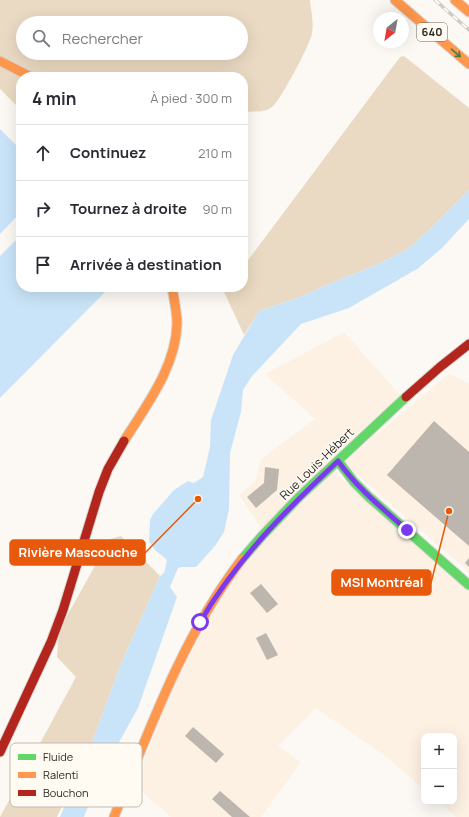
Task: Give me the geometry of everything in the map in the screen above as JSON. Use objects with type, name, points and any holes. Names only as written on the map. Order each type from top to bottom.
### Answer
[{"type":"main road","name":"640","points":[[395,0],[469,64]]},
{"type":"main road","points":[[455,0],[469,12]]},
{"type":"main road","points":[[0,61],[21,72]]},
{"type":"main road","points":[[0,752],[51,642],[63,610],[99,492],[108,469],[160,381],[171,357],[177,323],[173,292]]},
{"type":"main road","name":"Rue Louis-Hébert","points":[[142,747],[167,685],[185,649],[214,598],[259,540],[289,508],[338,461],[436,371],[469,344]]},
{"type":"main road","points":[[338,461],[354,482],[369,498],[469,585]]},
{"type":"main road","name":"Rue Louis-Hébert","points":[[114,817],[118,807]]},
{"type":"shaded area","points":[[0,0],[310,0],[313,25],[310,40],[281,95],[276,103],[269,109],[248,112],[248,72],[16,72],[16,105],[0,89]]},
{"type":"shaded area","points":[[404,56],[469,108],[469,190],[425,234],[406,250],[376,265],[298,298],[259,311],[244,335],[224,292],[248,292],[248,260],[400,57]]},
{"type":"shaded area","points":[[344,332],[400,395],[327,462],[340,477],[469,591],[469,817],[456,817],[442,805],[457,805],[457,733],[421,733],[421,786],[385,756],[316,708],[278,746],[301,762],[261,817],[171,817],[142,792],[142,766],[155,730],[180,673],[209,619],[234,579],[266,535],[239,495],[256,480],[261,459],[315,419],[265,374]]},
{"type":"shaded area","points":[[449,374],[469,383],[469,572],[344,463]]},
{"type":"shaded area","points":[[121,536],[160,576],[121,664],[92,743],[40,743],[76,677],[57,657],[59,630],[110,539]]},
{"type":"shaded area","points":[[10,799],[10,807],[62,807],[57,817],[0,817]]},
{"type":"water","points":[[0,129],[16,145],[16,217],[0,234]]},
{"type":"water","points":[[469,190],[469,219],[441,249],[417,269],[349,308],[301,324],[252,376],[243,390],[241,412],[230,453],[229,509],[224,532],[215,546],[196,567],[178,568],[170,587],[177,597],[138,708],[119,743],[92,743],[121,664],[160,576],[164,573],[167,560],[155,550],[149,541],[150,520],[153,514],[174,490],[188,481],[194,483],[203,477],[210,447],[211,420],[233,355],[259,311],[298,298],[376,265],[406,250],[425,234]]},
{"type":"water","points":[[16,240],[16,292],[105,292],[0,398],[0,256]]},
{"type":"water","points":[[64,807],[88,807],[84,817],[60,817]]},
{"type":"building","points":[[434,421],[469,452],[469,546],[387,475]]},
{"type":"building","points":[[265,467],[279,469],[277,490],[256,508],[247,497],[264,483]]},
{"type":"building","points":[[469,558],[469,567],[465,563]]},
{"type":"building","points":[[261,584],[278,604],[267,613],[250,593]]},
{"type":"building","points":[[266,633],[278,655],[267,660],[256,638]]},
{"type":"building","points":[[193,727],[224,754],[216,763],[185,736]]},
{"type":"building","points":[[220,791],[250,817],[232,817],[212,799]]},
{"type":"railway","points":[[435,0],[469,30]]},
{"type":"traffic: fast","points":[[242,559],[299,497],[406,397]]},
{"type":"traffic: fast","points":[[338,461],[354,482],[369,497],[469,585]]},
{"type":"traffic: slow","points":[[395,0],[469,64]]},
{"type":"traffic: slow","points":[[455,0],[469,12]]},
{"type":"traffic: slow","points":[[0,61],[21,72]]},
{"type":"traffic: slow","points":[[124,441],[158,386],[166,371],[171,356],[177,324],[173,292]]},
{"type":"traffic: slow","points":[[142,749],[169,684],[185,651],[202,619],[242,559]]},
{"type":"traffic: slow","points":[[114,817],[118,807]]},
{"type":"traffic: jam","points":[[406,397],[469,344]]},
{"type":"traffic: jam","points":[[0,752],[51,642],[63,610],[99,492],[108,469],[124,441]]},
{"type":"place","name":"Rivière Mascouche","points":[[198,499]]},
{"type":"place","name":"MSI Montréal","points":[[449,511]]},
{"type":"route","points":[[200,622],[214,598],[259,540],[289,508],[338,461],[354,482],[369,498],[407,530]]}]
